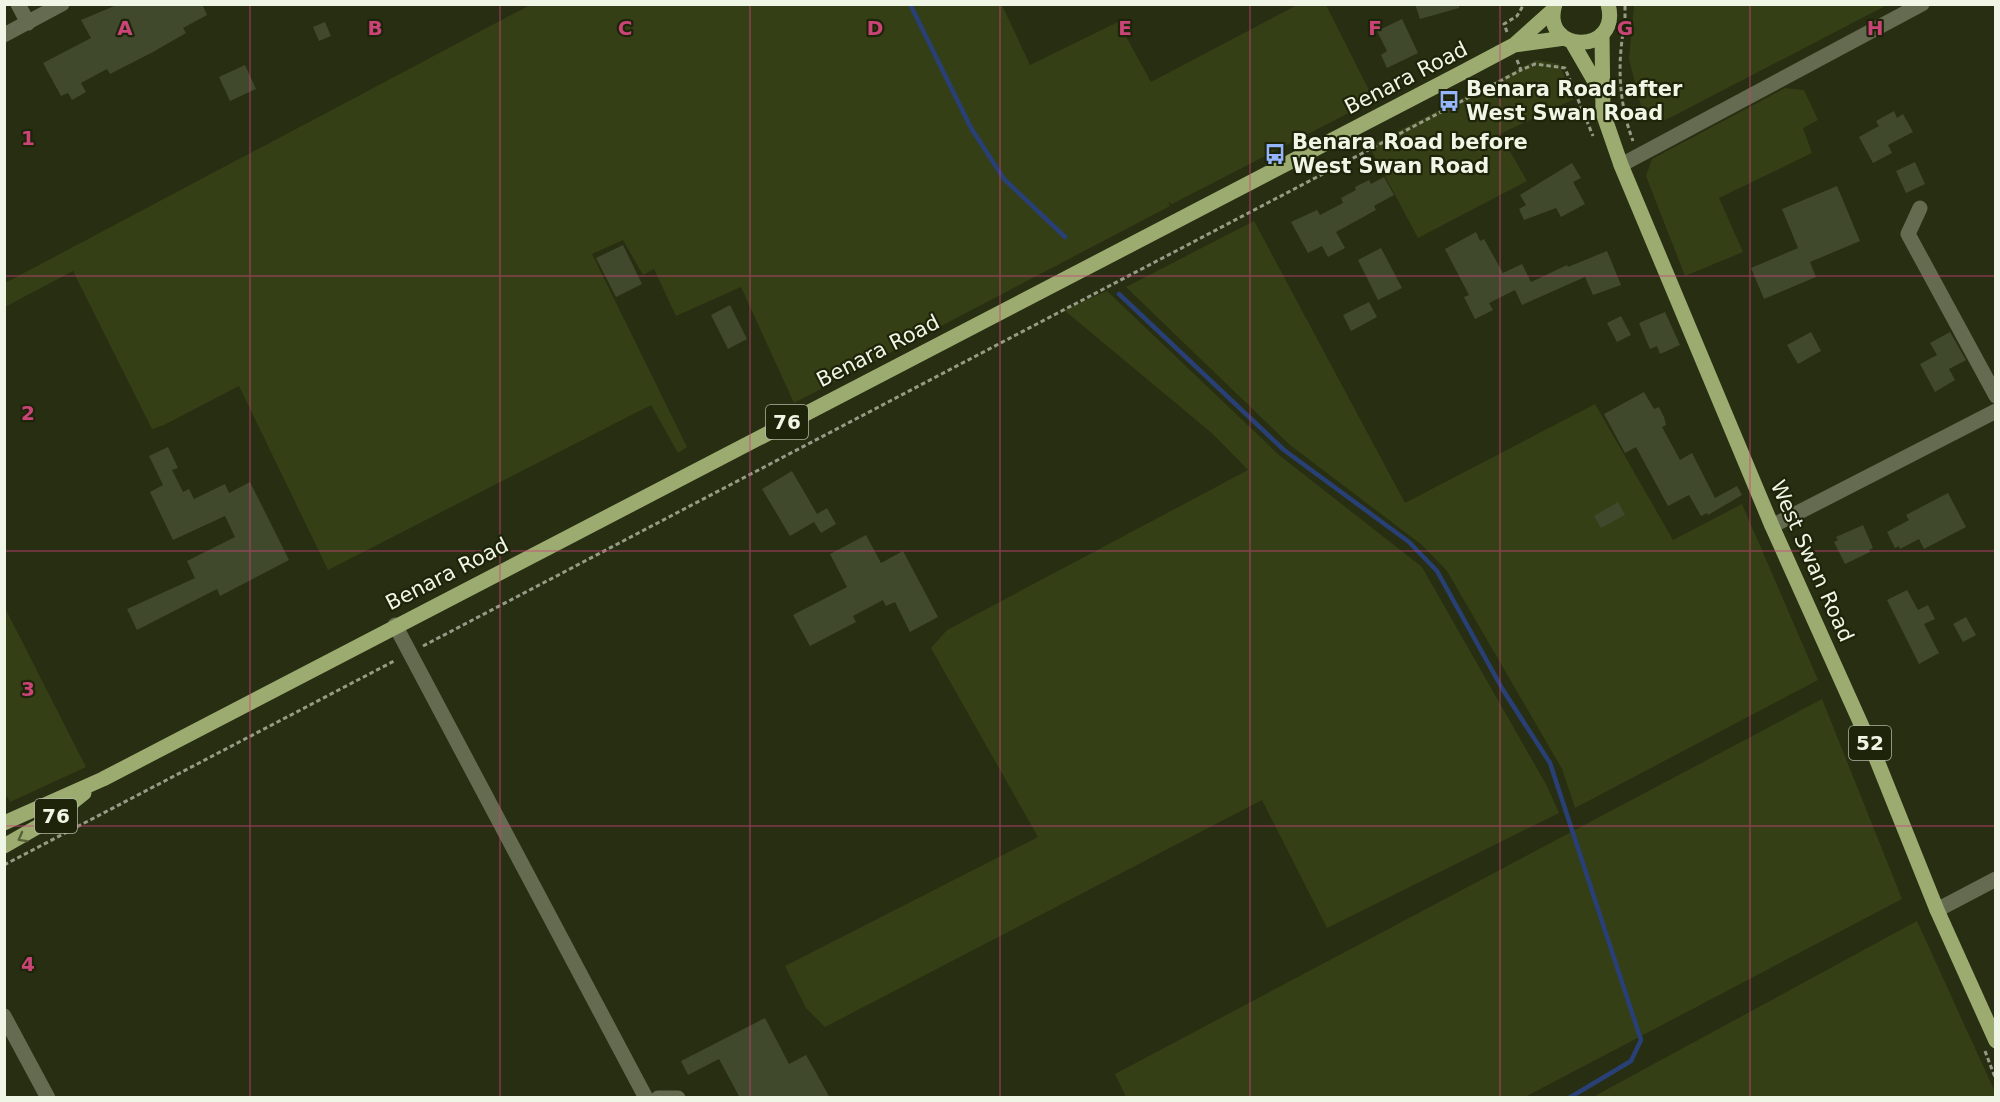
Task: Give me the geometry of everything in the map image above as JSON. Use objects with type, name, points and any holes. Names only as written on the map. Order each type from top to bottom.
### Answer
[{"type":"main road","name":"52","points":[[1602,34],[1609,22],[1608,4]]},
{"type":"main road","name":"52","points":[[1554,7],[1554,24],[1568,40]]},
{"type":"main road","name":"Benara Road","points":[[4,823],[103,779],[395,625],[1514,45],[1554,7]]},
{"type":"main road","name":"Benara Road","points":[[1514,45],[1568,40],[1587,43],[1602,34]]},
{"type":"main road","name":"West Swan Road","points":[[1602,34],[1603,113],[1621,165],[1772,526],[1865,731],[1937,910],[1995,1041]]},
{"type":"main road","name":"West Swan Road","points":[[1568,40],[1602,94]]},
{"type":"main road","name":"Benara Road","points":[[4,846],[53,818],[103,779]]},
{"type":"street","points":[[18,4],[28,23]]},
{"type":"street","points":[[4,35],[62,4]]},
{"type":"street","points":[[1621,165],[1922,4]]},
{"type":"street","points":[[1920,208],[1908,234],[1995,396]]},
{"type":"street","points":[[1772,526],[1995,411]]},
{"type":"street","points":[[395,625],[646,1098]]},
{"type":"street","points":[[1937,910],[1995,879]]},
{"type":"street","points":[[4,1016],[48,1098]]},
{"type":"street","points":[[658,1098],[678,1098]]},
{"type":"path","points":[[1625,4],[1620,49],[1620,86],[1626,124],[1638,156]]},
{"type":"path","points":[[4,865],[1521,70]]},
{"type":"green space","points":[[1634,4],[1887,5],[1660,123],[1643,114],[1629,59]]},
{"type":"green space","points":[[530,5],[1002,5],[1030,65],[1118,22],[1151,82],[1297,5],[1326,5],[1374,100],[1172,204],[1168,202],[1170,206],[794,403],[741,287],[676,316],[654,269],[643,275],[623,240],[592,254],[687,447],[678,453],[651,405],[328,570],[239,386],[152,429],[73,271],[5,307],[5,283]]},
{"type":"green space","points":[[1536,60],[1559,64],[1574,99],[1500,134],[1527,181],[1418,238],[1369,146]]},
{"type":"green space","points":[[1785,88],[1804,90],[1818,120],[1803,128],[1812,153],[1719,198],[1743,252],[1685,276],[1646,176],[1652,159]]},
{"type":"green space","points":[[1254,221],[1405,503],[1595,404],[1673,540],[1742,504],[1818,680],[1575,808],[1562,769],[1447,571],[1422,545],[1290,445],[1126,287]]},
{"type":"green space","points":[[1107,291],[1279,455],[1422,567],[1547,786],[1559,813],[1327,928],[1262,800],[825,1027],[806,1008],[785,966],[1038,837],[931,648],[947,630],[1248,470],[1213,434],[1064,310]]},
{"type":"green space","points":[[4,606],[86,767],[10,802],[4,792]]},
{"type":"green space","points":[[1822,699],[1902,899],[1525,1097],[1126,1097],[1115,1074]]},
{"type":"green space","points":[[1917,921],[1995,1092],[1995,1097],[1593,1097]]},
{"type":"building","points":[[119,4],[202,4],[207,15],[183,28],[186,33],[153,52],[110,74],[107,69],[81,83],[86,92],[72,100],[68,93],[61,96],[43,63],[91,38],[81,20]]},
{"type":"building","points":[[1415,4],[1459,4],[1459,8],[1420,19]]},
{"type":"building","points":[[1402,19],[1418,53],[1387,68],[1381,55],[1387,51],[1377,31]]},
{"type":"building","points":[[325,22],[331,36],[319,41],[313,27]]},
{"type":"building","points":[[245,65],[256,89],[230,101],[219,77]]},
{"type":"building","points":[[1894,111],[1897,118],[1903,114],[1913,132],[1888,145],[1892,153],[1873,163],[1859,137],[1879,126],[1876,121]]},
{"type":"building","points":[[1915,162],[1925,184],[1906,193],[1896,171]]},
{"type":"building","points":[[1572,163],[1581,178],[1573,182],[1585,204],[1561,217],[1556,208],[1524,220],[1519,209],[1526,205],[1520,195]]},
{"type":"building","points":[[1384,177],[1394,195],[1374,206],[1376,210],[1336,232],[1345,248],[1328,257],[1322,246],[1308,253],[1291,222],[1317,210],[1320,215],[1343,203],[1341,198],[1356,190],[1355,187],[1369,180],[1371,184]]},
{"type":"building","points":[[1837,186],[1860,241],[1810,262],[1816,277],[1764,299],[1751,268],[1798,248],[1782,209]]},
{"type":"building","points":[[1476,232],[1480,241],[1484,239],[1503,273],[1522,264],[1531,282],[1567,265],[1568,267],[1607,251],[1621,285],[1593,295],[1585,277],[1522,305],[1515,290],[1489,303],[1493,310],[1475,319],[1464,297],[1469,295],[1445,249]]},
{"type":"building","points":[[623,245],[642,284],[616,297],[596,258]]},
{"type":"building","points":[[1381,248],[1402,288],[1378,300],[1358,260]]},
{"type":"building","points":[[1369,302],[1377,317],[1351,331],[1343,315]]},
{"type":"building","points":[[730,305],[747,339],[728,349],[711,315]]},
{"type":"building","points":[[1665,312],[1680,345],[1660,354],[1657,346],[1650,349],[1639,323]]},
{"type":"building","points":[[1621,316],[1631,335],[1617,342],[1607,323]]},
{"type":"building","points":[[1811,332],[1821,351],[1798,364],[1787,345]]},
{"type":"building","points":[[1950,332],[1966,360],[1949,369],[1955,380],[1935,392],[1920,364],[1937,355],[1930,343]]},
{"type":"building","points":[[1644,392],[1654,409],[1659,407],[1666,425],[1662,427],[1680,460],[1692,453],[1715,498],[1737,486],[1742,495],[1708,515],[1707,513],[1701,516],[1689,495],[1668,506],[1636,447],[1625,453],[1604,414]]},
{"type":"building","points":[[168,447],[178,468],[172,470],[183,492],[189,489],[194,499],[225,484],[229,493],[250,482],[289,560],[220,596],[217,589],[137,630],[127,609],[195,578],[187,561],[235,537],[225,516],[173,540],[150,492],[163,485],[149,456]]},
{"type":"building","points":[[792,471],[817,514],[827,508],[836,524],[821,533],[814,522],[790,536],[762,489]]},
{"type":"building","points":[[1948,493],[1966,527],[1924,549],[1919,539],[1900,549],[1899,546],[1895,548],[1887,532],[1909,520],[1906,515]]},
{"type":"building","points":[[1618,502],[1625,515],[1601,528],[1594,516]]},
{"type":"building","points":[[1863,525],[1873,548],[1869,550],[1870,552],[1845,564],[1834,542],[1838,540],[1836,537]]},
{"type":"building","points":[[866,535],[881,563],[903,551],[938,617],[910,632],[895,602],[886,606],[883,600],[853,616],[856,622],[810,646],[793,615],[847,587],[830,554]]},
{"type":"building","points":[[1907,590],[1918,610],[1928,605],[1935,619],[1924,624],[1939,653],[1919,664],[1887,600]]},
{"type":"building","points":[[1966,617],[1976,635],[1963,642],[1953,624]]},
{"type":"building","points":[[765,1018],[789,1064],[806,1055],[830,1098],[740,1098],[719,1059],[688,1075],[681,1061]]},
{"type":"waterway","points":[[910,4],[971,128],[1004,179],[1065,237]]},
{"type":"waterway","points":[[1119,294],[1284,450],[1409,542],[1437,571],[1503,690],[1550,763],[1641,1040],[1631,1061],[1569,1098]]},
{"type":"place","name":"Benara Road after West Swan Road","points":[[1449,101]]},
{"type":"place","name":"Benara Road before West Swan Road","points":[[1275,154]]}]
